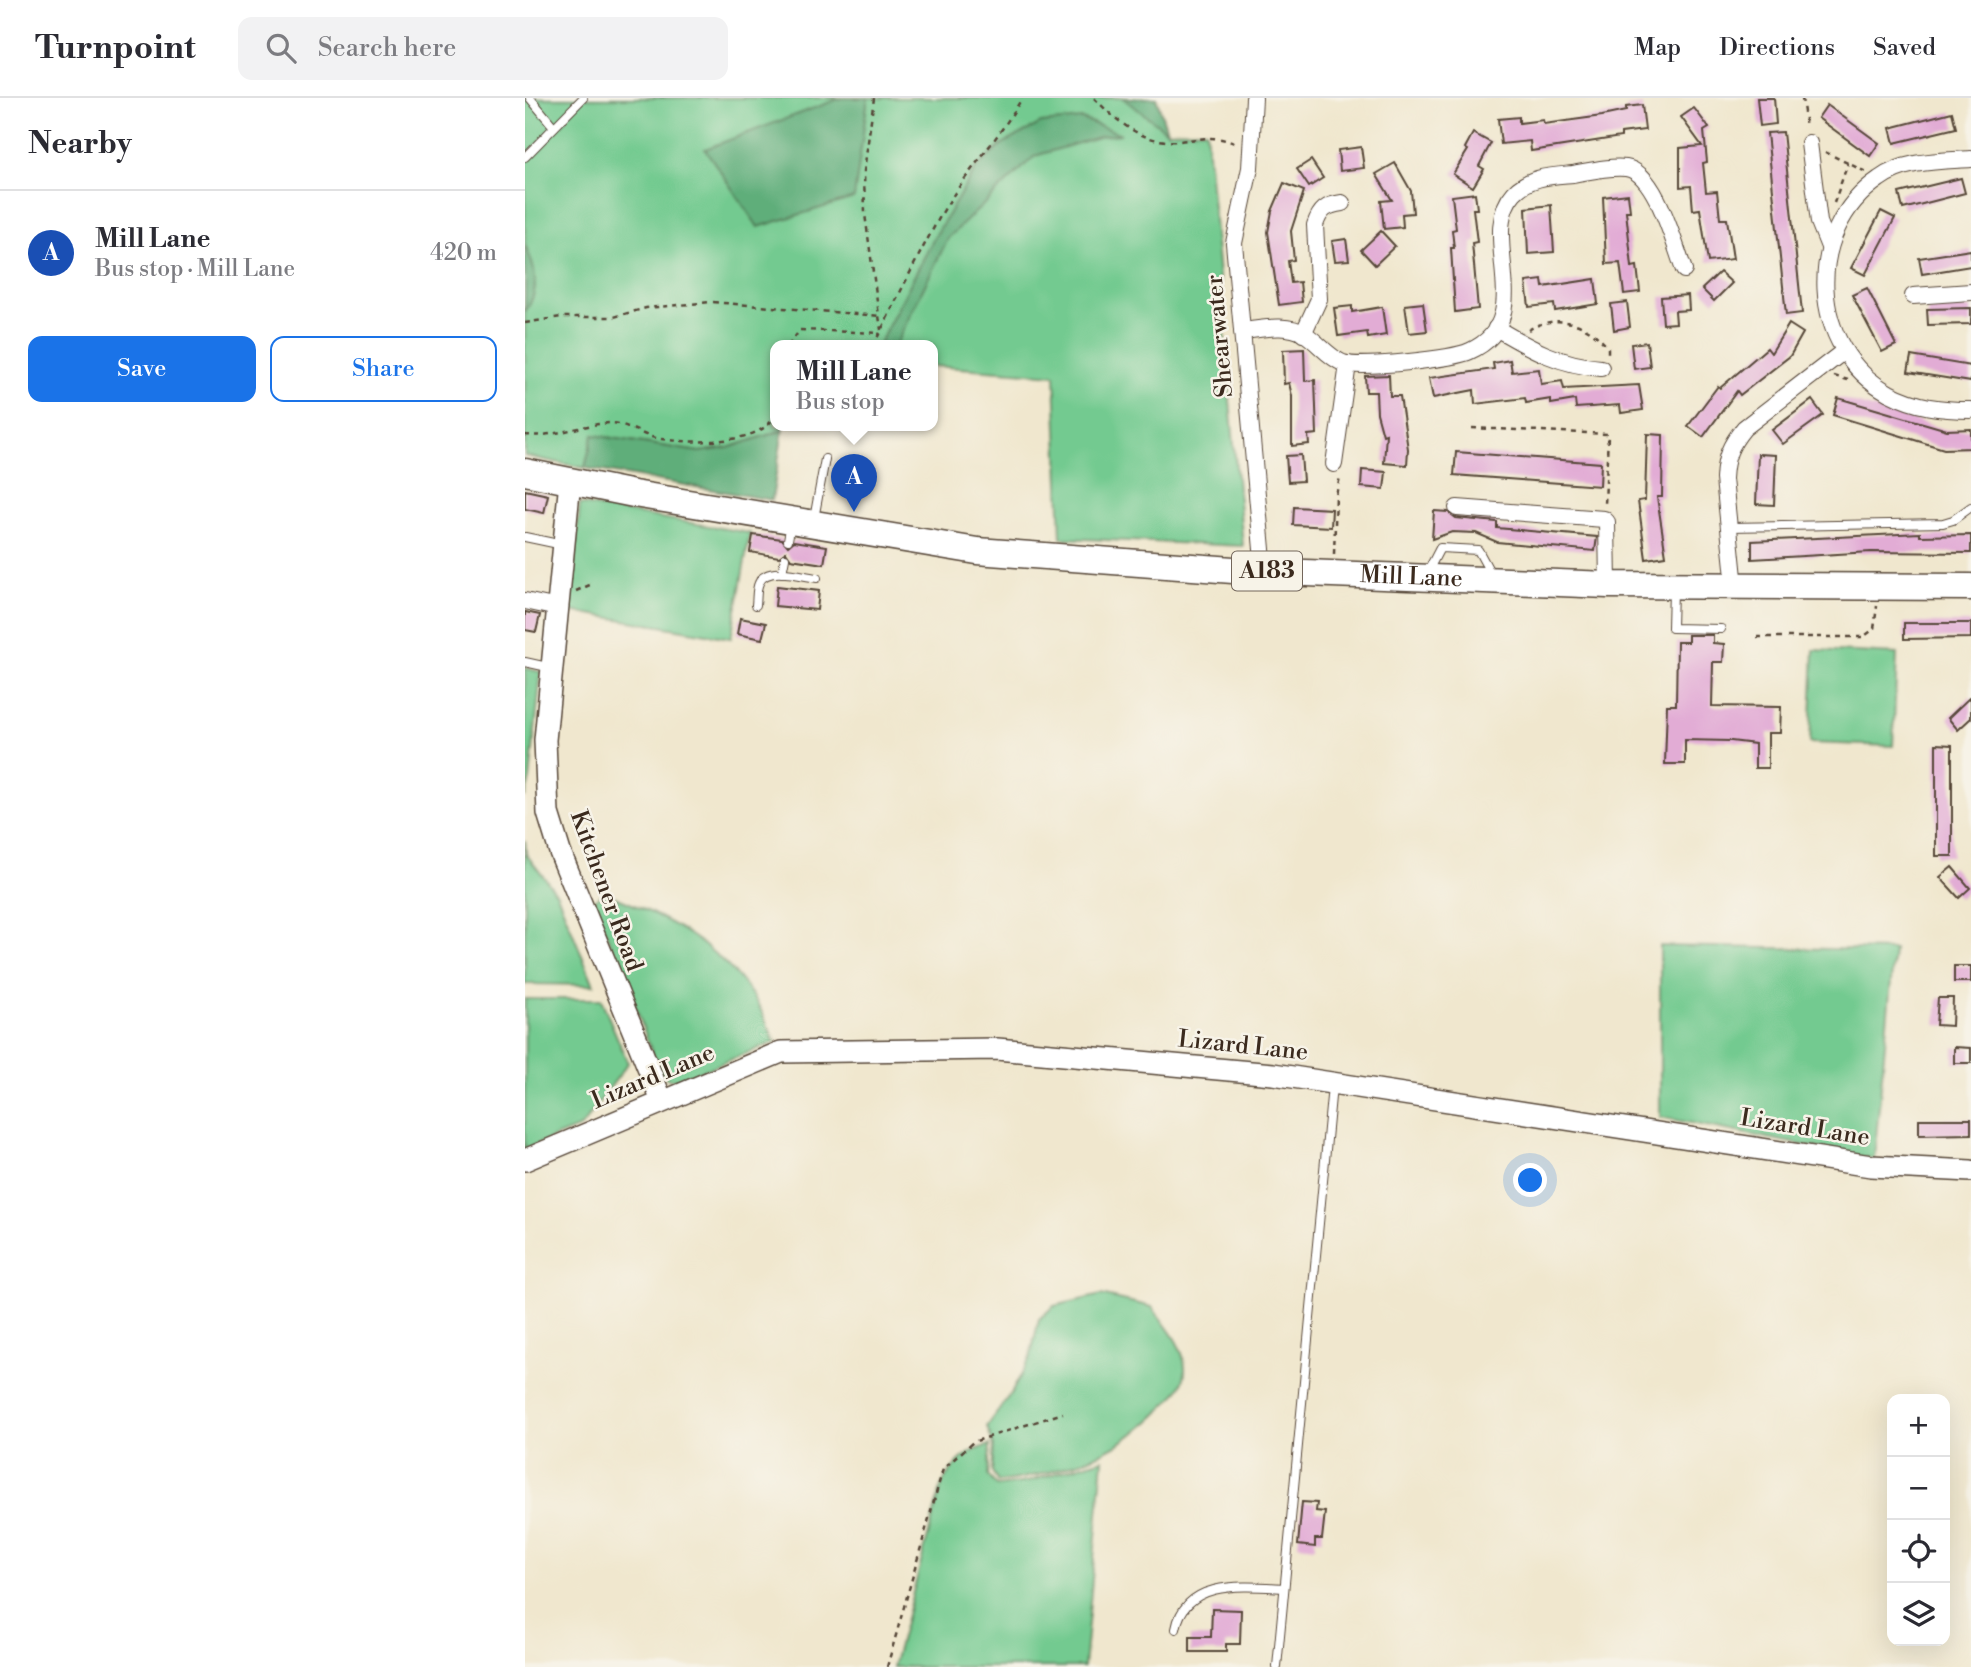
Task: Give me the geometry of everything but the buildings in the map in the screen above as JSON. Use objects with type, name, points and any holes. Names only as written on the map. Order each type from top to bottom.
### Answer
[{"type":"main road","name":"Mill Lane","points":[[525,472],[797,527],[977,551],[1264,571],[1608,585],[1971,587]]},
{"type":"street","name":"Shearwater","points":[[1254,98],[1250,168],[1234,243],[1264,571]]},
{"type":"street","points":[[1809,143],[1819,222],[1829,247]]},
{"type":"street","points":[[1971,159],[1907,166],[1879,178],[1849,210],[1829,247],[1824,268],[1831,319],[1844,351],[1864,375],[1887,392],[1912,404],[1940,410],[1971,410]]},
{"type":"street","points":[[1242,331],[1285,328],[1303,334],[1334,358],[1349,364],[1367,365],[1467,352],[1481,345],[1496,328],[1505,301],[1504,210],[1513,194],[1528,181],[1617,167],[1636,170],[1650,184],[1684,270]]},
{"type":"street","points":[[1303,334],[1319,299],[1315,225],[1319,214],[1328,205],[1342,203]]},
{"type":"street","points":[[1913,296],[1971,292]]},
{"type":"street","points":[[1496,328],[1562,362],[1601,368]]},
{"type":"street","points":[[1735,587],[1724,470],[1731,443],[1744,428],[1844,351]]},
{"type":"street","points":[[1335,464],[1349,364]]},
{"type":"street","name":"Kitchener Road","points":[[570,481],[545,740],[548,813],[565,864],[661,1101]]},
{"type":"street","points":[[1457,508],[1604,519],[1607,522],[1608,585]]},
{"type":"street","points":[[525,601],[558,608]]},
{"type":"street","name":"Lizard Lane","points":[[525,1160],[781,1052],[997,1049],[1273,1074],[1871,1166],[1971,1171]]},
{"type":"lane","points":[[530,98],[554,127]]},
{"type":"lane","points":[[525,157],[583,98]]},
{"type":"lane","points":[[797,527],[825,459]]},
{"type":"lane","points":[[1729,527],[1943,523],[1954,520],[1971,507]]},
{"type":"lane","points":[[525,537],[564,545]]},
{"type":"lane","points":[[782,573],[785,558]]},
{"type":"lane","points":[[756,605],[759,582],[772,573],[817,578]]},
{"type":"lane","points":[[1673,586],[1672,628],[1721,629]]},
{"type":"lane","points":[[525,662],[552,668]]},
{"type":"lane","points":[[1277,1667],[1332,1083]]},
{"type":"lane","points":[[1176,1629],[1178,1615],[1192,1596],[1221,1589],[1284,1588]]},
{"type":"path","points":[[874,98],[864,171],[865,214],[881,332]]},
{"type":"path","points":[[876,340],[945,208],[1023,98]]},
{"type":"path","points":[[1094,98],[1120,124],[1147,138],[1175,142],[1221,136],[1250,151]]},
{"type":"path","points":[[1802,98],[1809,143],[1879,178]]},
{"type":"path","points":[[1819,222],[1833,206],[1848,163]]},
{"type":"path","points":[[525,323],[561,317],[614,317],[646,308],[712,302],[880,316]]},
{"type":"path","points":[[1514,338],[1538,324],[1563,320],[1585,326],[1608,348],[1608,363],[1601,368]]},
{"type":"path","points":[[792,340],[800,330],[881,332]]},
{"type":"path","points":[[525,435],[613,423],[653,437],[697,442],[729,440],[770,425]]},
{"type":"path","points":[[1472,428],[1608,434],[1604,519]]},
{"type":"path","points":[[1334,564],[1336,495],[1341,474],[1335,464]]},
{"type":"path","points":[[1757,637],[1863,637],[1874,629],[1877,588]]},
{"type":"path","points":[[887,1667],[943,1469],[973,1442],[1063,1413]]},
{"type":"green space","points":[[525,98],[1156,98],[1167,131],[1206,130],[1243,546],[1061,538],[1055,375],[938,366],[938,340],[770,340],[770,431],[780,431],[728,448],[699,452],[593,435],[585,468],[525,456]]},
{"type":"green space","points":[[841,98],[868,98],[854,198],[758,227],[705,149]]},
{"type":"green space","points":[[1123,98],[1156,98],[1167,131],[1129,103]]},
{"type":"green space","points":[[1082,119],[1121,134],[1102,136],[1035,156],[948,238],[898,340],[881,340],[934,238],[976,168],[1004,143],[1041,123]]},
{"type":"green space","points":[[525,245],[532,262],[535,287],[525,312]]},
{"type":"green space","points":[[783,431],[772,500],[585,468],[593,435],[699,452],[728,448]]},
{"type":"green space","points":[[580,504],[750,533],[731,638],[570,611]]},
{"type":"green space","points":[[1814,650],[1897,654],[1893,746],[1810,743]]},
{"type":"green space","points":[[525,668],[541,672],[530,779],[525,797]]},
{"type":"green space","points":[[525,840],[526,854],[557,894],[594,985],[525,984]]},
{"type":"green space","points":[[605,893],[648,911],[688,933],[724,962],[754,998],[775,1042],[679,1080],[668,1079],[659,1072],[623,972],[592,901]]},
{"type":"green space","points":[[1660,946],[1894,950],[1874,1159],[1660,1117]]},
{"type":"green space","points":[[525,999],[601,999],[628,1063],[581,1127],[525,1149]]},
{"type":"green space","points":[[1101,1295],[1152,1307],[1173,1335],[1184,1359],[1185,1374],[1181,1386],[1145,1425],[1107,1450],[1043,1474],[998,1482],[992,1472],[994,1446],[987,1427],[1013,1390],[1030,1358],[1039,1319],[1054,1306]]},
{"type":"green space","points":[[990,1445],[988,1476],[997,1486],[1027,1482],[1103,1459],[1084,1667],[893,1667],[942,1484],[962,1458]]},
{"type":"place","name":"Mill Lane","points":[[854,512]]}]
